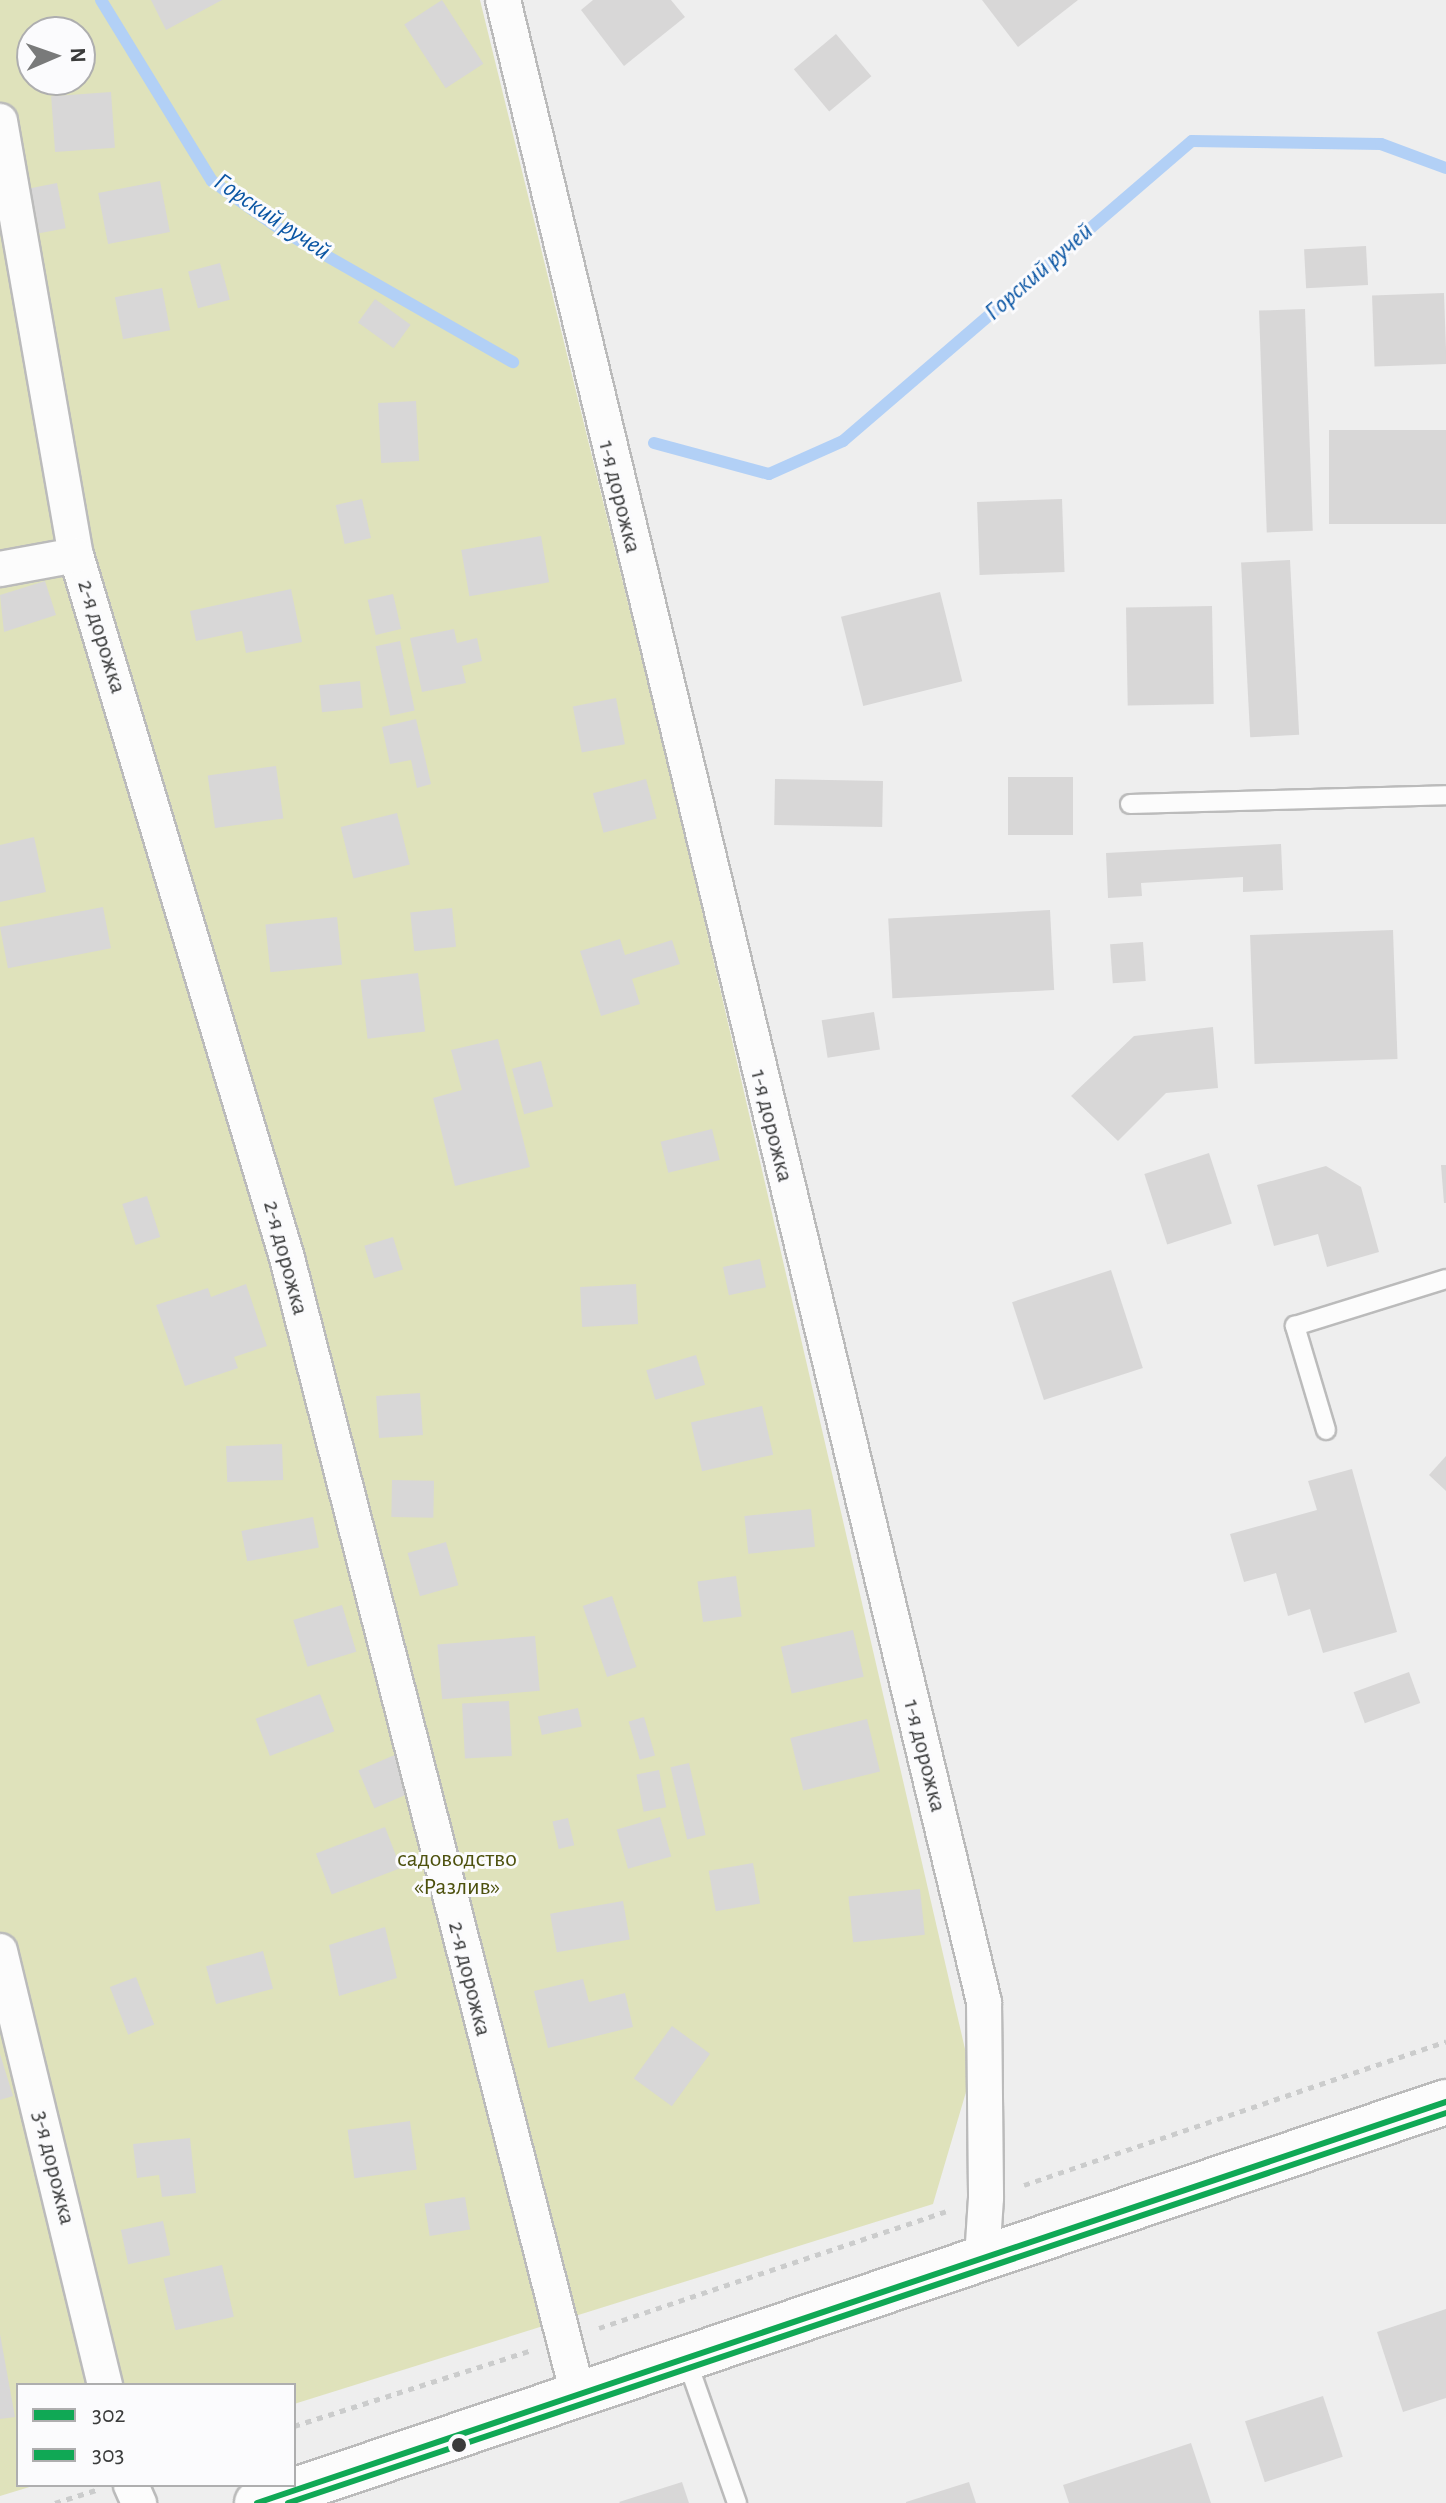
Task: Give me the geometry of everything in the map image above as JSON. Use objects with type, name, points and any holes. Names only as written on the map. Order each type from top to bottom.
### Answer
[{"type":"street","name":"1-я дорожка","points":[[503,0],[984,2002],[986,2198],[982,2259]]},
{"type":"street","name":"2-я дорожка","points":[[0,121],[76,555],[287,1258],[561,2341],[578,2395]]},
{"type":"street","points":[[0,569],[76,555]]},
{"type":"street","name":"3-я дорожка","points":[[0,1951],[105,2383]]},
{"type":"street","points":[[257,2503],[1446,2102]]},
{"type":"street","points":[[116,2487],[139,2503]]},
{"type":"lane","points":[[1130,804],[1446,795]]},
{"type":"lane","points":[[1326,1430],[1295,1326],[1446,1279]]},
{"type":"lane","points":[[686,2358],[737,2503]]},
{"type":"path","points":[[296,2425],[561,2341],[1446,2041]]},
{"type":"path","points":[[55,2503],[116,2487]]},
{"type":"green space","name":"садоводство «Разлив»","points":[[0,0],[480,0],[680,815],[971,2075],[933,2204],[296,2403],[296,2383],[16,2383],[16,2487],[29,2487],[0,2496]]},
{"type":"building","points":[[151,0],[222,0],[166,30]]},
{"type":"building","points":[[442,0],[483,64],[446,88],[404,25]]},
{"type":"building","points":[[593,0],[671,0],[685,17],[624,66],[581,10]]},
{"type":"building","points":[[982,0],[1078,0],[1018,47]]},
{"type":"building","points":[[836,34],[871,76],[829,111],[794,69]]},
{"type":"building","points":[[111,92],[115,148],[55,152],[51,96],[96,96],[96,93]]},
{"type":"building","points":[[160,181],[170,232],[108,244],[98,193]]},
{"type":"building","points":[[57,183],[66,228],[39,233],[30,188]]},
{"type":"building","points":[[1366,246],[1368,285],[1306,288],[1304,249]]},
{"type":"building","points":[[220,263],[230,300],[198,308],[188,272]]},
{"type":"building","points":[[162,288],[170,330],[123,339],[115,297]]},
{"type":"building","points":[[1444,293],[1446,364],[1375,366],[1372,296]]},
{"type":"building","points":[[375,299],[411,325],[394,348],[358,322]]},
{"type":"building","points":[[1305,309],[1313,531],[1267,532],[1259,311]]},
{"type":"building","points":[[416,401],[419,461],[381,463],[378,403]]},
{"type":"building","points":[[1329,430],[1446,430],[1446,524],[1329,524]]},
{"type":"building","points":[[362,499],[371,538],[345,544],[336,505]]},
{"type":"building","points":[[1062,499],[1065,572],[980,575],[977,502]]},
{"type":"building","points":[[541,536],[549,582],[469,596],[461,550]]},
{"type":"building","points":[[1290,560],[1299,735],[1250,737],[1241,563]]},
{"type":"building","points":[[45,581],[56,615],[4,632],[0,595]]},
{"type":"building","points":[[291,589],[302,642],[246,653],[242,631],[196,641],[190,611]]},
{"type":"building","points":[[940,592],[962,681],[863,706],[841,617]]},
{"type":"building","points":[[393,594],[401,629],[376,635],[368,600]]},
{"type":"building","points":[[1212,606],[1214,704],[1128,705],[1126,608]]},
{"type":"building","points":[[454,629],[457,643],[477,638],[482,661],[462,666],[466,683],[422,692],[410,638]]},
{"type":"building","points":[[400,641],[415,710],[390,716],[376,646]]},
{"type":"building","points":[[360,681],[363,708],[322,712],[319,685]]},
{"type":"building","points":[[616,698],[625,744],[582,753],[573,706]]},
{"type":"building","points":[[416,719],[431,784],[417,788],[411,760],[390,764],[382,727]]},
{"type":"building","points":[[276,766],[283,818],[215,828],[208,776]]},
{"type":"building","points":[[1008,777],[1073,777],[1073,835],[1008,835]]},
{"type":"building","points":[[646,779],[657,819],[603,833],[593,793]]},
{"type":"building","points":[[775,779],[883,781],[882,827],[774,825]]},
{"type":"building","points":[[397,813],[410,864],[354,878],[341,827]]},
{"type":"building","points":[[34,837],[46,892],[0,902],[0,845]]},
{"type":"building","points":[[1281,844],[1283,890],[1243,892],[1243,877],[1141,883],[1142,896],[1108,898],[1106,853]]},
{"type":"building","points":[[103,907],[111,948],[8,968],[0,927]]},
{"type":"building","points":[[452,908],[456,947],[414,951],[410,912]]},
{"type":"building","points":[[1050,910],[1054,990],[892,998],[888,918]]},
{"type":"building","points":[[337,917],[342,965],[270,972],[265,925]]},
{"type":"building","points":[[1393,930],[1398,1059],[1255,1064],[1250,935]]},
{"type":"building","points":[[620,939],[625,955],[672,940],[680,964],[632,979],[640,1004],[601,1016],[580,951]]},
{"type":"building","points":[[1143,942],[1146,981],[1113,983],[1110,944]]},
{"type":"building","points":[[418,973],[425,1032],[368,1039],[360,980]]},
{"type":"building","points":[[874,1012],[880,1050],[828,1058],[822,1020]]},
{"type":"building","points":[[1213,1027],[1218,1088],[1166,1093],[1118,1141],[1071,1096],[1134,1036]]},
{"type":"building","points":[[498,1039],[530,1167],[455,1186],[433,1098],[462,1090],[451,1050]]},
{"type":"building","points":[[541,1061],[553,1106],[524,1114],[512,1069]]},
{"type":"building","points":[[712,1129],[720,1160],[668,1173],[661,1142]]},
{"type":"building","points":[[1209,1153],[1232,1223],[1167,1244],[1144,1174]]},
{"type":"building","points":[[1441,1165],[1446,1165],[1446,1203],[1444,1203]]},
{"type":"building","points":[[1326,1166],[1361,1187],[1379,1252],[1327,1267],[1318,1234],[1274,1246],[1257,1185]]},
{"type":"building","points":[[147,1196],[160,1237],[136,1245],[122,1204]]},
{"type":"building","points":[[393,1237],[403,1270],[374,1278],[364,1246]]},
{"type":"building","points":[[760,1259],[766,1287],[729,1295],[723,1267]]},
{"type":"building","points":[[1111,1270],[1143,1368],[1044,1400],[1012,1302]]},
{"type":"building","points":[[246,1284],[267,1346],[234,1357],[238,1368],[185,1386],[156,1305],[208,1288],[211,1297]]},
{"type":"building","points":[[636,1284],[638,1324],[582,1327],[580,1287]]},
{"type":"building","points":[[696,1355],[705,1385],[655,1400],[646,1370]]},
{"type":"building","points":[[420,1393],[423,1435],[379,1438],[376,1396]]},
{"type":"building","points":[[762,1406],[773,1455],[702,1471],[691,1422]]},
{"type":"building","points":[[282,1444],[283,1480],[227,1482],[226,1446]]},
{"type":"building","points":[[1446,1456],[1446,1491],[1429,1475]]},
{"type":"building","points":[[1352,1469],[1397,1632],[1323,1653],[1310,1609],[1288,1616],[1276,1573],[1244,1582],[1230,1534],[1317,1510],[1308,1481]]},
{"type":"building","points":[[392,1480],[434,1481],[433,1518],[391,1517]]},
{"type":"building","points":[[811,1509],[815,1547],[748,1554],[744,1516]]},
{"type":"building","points":[[313,1517],[319,1547],[247,1561],[241,1531]]},
{"type":"building","points":[[446,1542],[458,1585],[420,1596],[408,1553]]},
{"type":"building","points":[[736,1576],[742,1617],[703,1622],[697,1581]]},
{"type":"building","points":[[612,1596],[636,1667],[607,1677],[583,1606]]},
{"type":"building","points":[[342,1605],[356,1652],[308,1667],[293,1620]]},
{"type":"building","points":[[853,1630],[864,1677],[792,1693],[781,1647]]},
{"type":"building","points":[[535,1636],[540,1691],[442,1699],[437,1645]]},
{"type":"building","points":[[1409,1672],[1420,1703],[1365,1723],[1354,1692]]},
{"type":"building","points":[[320,1694],[334,1731],[270,1756],[256,1719]]},
{"type":"building","points":[[509,1701],[512,1756],[465,1758],[462,1703]]},
{"type":"building","points":[[578,1708],[582,1727],[542,1735],[538,1717]]},
{"type":"building","points":[[644,1717],[655,1755],[640,1760],[629,1721]]},
{"type":"building","points":[[867,1719],[880,1771],[803,1791],[790,1738]]},
{"type":"building","points":[[397,1754],[413,1792],[374,1808],[358,1770]]},
{"type":"building","points":[[689,1763],[706,1835],[687,1839],[670,1767]]},
{"type":"building","points":[[659,1770],[666,1807],[644,1812],[636,1774]]},
{"type":"building","points":[[660,1817],[671,1856],[628,1869],[617,1829]]},
{"type":"building","points":[[568,1818],[574,1845],[559,1849],[552,1822]]},
{"type":"building","points":[[385,1827],[401,1868],[332,1895],[316,1854]]},
{"type":"building","points":[[753,1863],[760,1903],[716,1911],[709,1871]]},
{"type":"building","points":[[920,1889],[925,1935],[853,1942],[848,1897]]},
{"type":"building","points":[[623,1901],[630,1939],[557,1952],[550,1914]]},
{"type":"building","points":[[385,1927],[397,1978],[339,1996],[329,1945]]},
{"type":"building","points":[[263,1951],[273,1989],[216,2004],[206,1966]]},
{"type":"building","points":[[136,1977],[154,2025],[128,2035],[110,1987]]},
{"type":"building","points":[[583,1979],[589,2002],[625,1993],[633,2027],[548,2048],[534,1991]]},
{"type":"building","points":[[672,2026],[710,2054],[672,2106],[634,2079]]},
{"type":"building","points":[[0,2054],[13,2096],[0,2100]]},
{"type":"building","points":[[410,2121],[417,2170],[354,2178],[348,2130]]},
{"type":"building","points":[[190,2138],[196,2193],[162,2197],[159,2175],[137,2178],[133,2144]]},
{"type":"building","points":[[465,2197],[470,2230],[430,2236],[425,2203]]},
{"type":"building","points":[[163,2221],[170,2255],[128,2264],[121,2230]]},
{"type":"building","points":[[222,2265],[234,2317],[175,2330],[164,2278]]},
{"type":"building","points":[[1446,2309],[1446,2398],[1403,2412],[1377,2332]]},
{"type":"building","points":[[0,2334],[15,2417],[0,2419]]},
{"type":"building","points":[[1323,2396],[1343,2457],[1265,2482],[1245,2421]]},
{"type":"building","points":[[1191,2443],[1211,2503],[1069,2503],[1063,2485]]},
{"type":"building","points":[[682,2482],[689,2503],[619,2502]]},
{"type":"building","points":[[969,2482],[976,2503],[906,2503],[906,2502]]},
{"type":"waterway","name":"Горский ручей","points":[[101,0],[212,181],[283,231],[513,362]]},
{"type":"waterway","name":"Горский ручей","points":[[654,443],[769,474],[843,441],[1192,141],[1381,144],[1446,168]]},
{"type":"transit line","name":"302","points":[[257,2503],[1446,2102]]},
{"type":"transit line","name":"303","points":[[288,2503],[1446,2113]]}]
